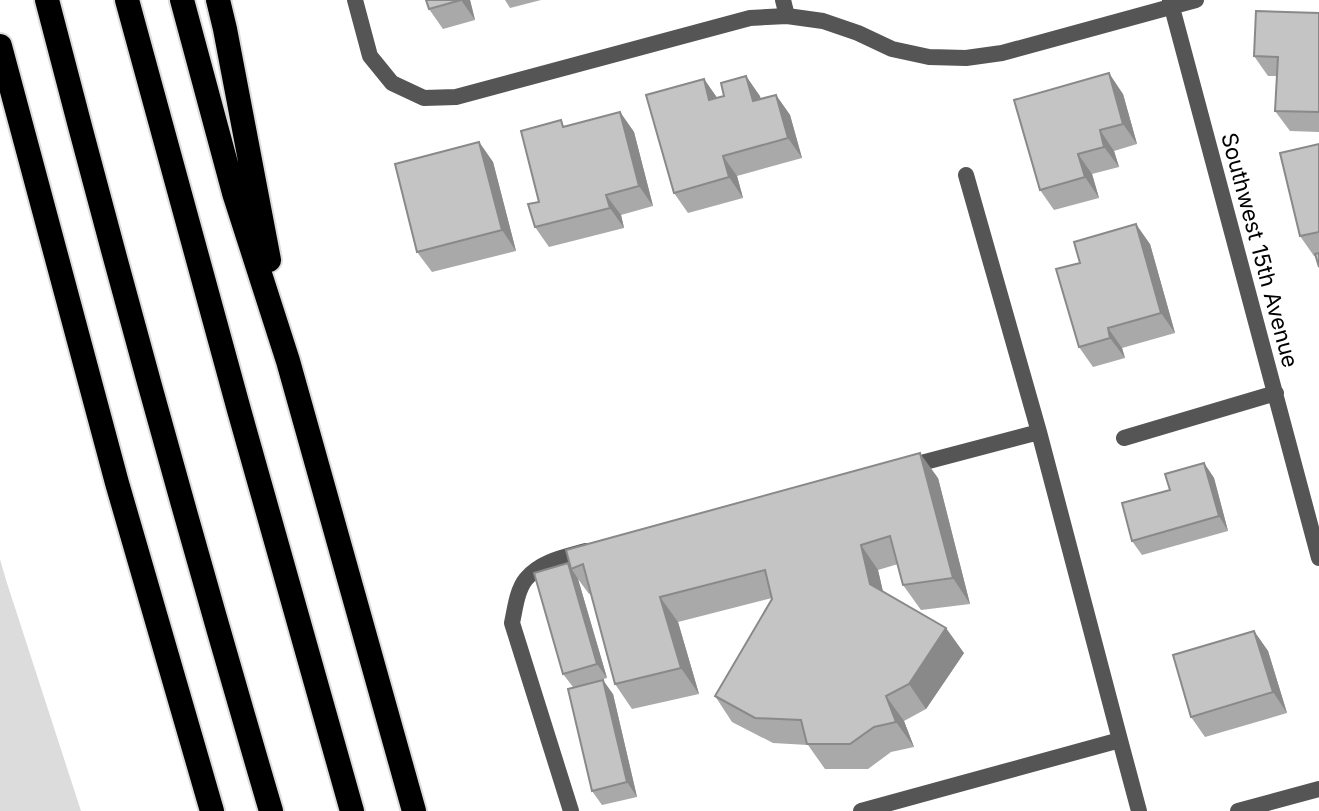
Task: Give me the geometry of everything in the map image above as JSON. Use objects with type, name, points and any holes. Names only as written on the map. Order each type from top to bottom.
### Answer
[{"type":"highway","points":[[47,0],[215,619],[271,811]]},
{"type":"highway","points":[[127,0],[352,811]]},
{"type":"highway","points":[[182,0],[234,193],[288,361],[414,811]]},
{"type":"highway","points":[[218,0],[288,361]]},
{"type":"highway","points":[[0,46],[117,483],[212,811]]},
{"type":"street","points":[[355,0],[370,56],[392,83],[424,98],[456,97],[785,8],[858,33],[892,49],[929,57],[966,58],[1002,53],[1171,3],[1196,0]]},
{"type":"street","name":"Southwest 15th Avenue","points":[[1171,3],[1319,558]]},
{"type":"street","points":[[966,175],[1039,432],[1139,811]]},
{"type":"street","points":[[1124,438],[1276,393]]},
{"type":"street","points":[[886,472],[1039,432]]},
{"type":"street","points":[[571,811],[512,623],[526,579],[551,560],[596,548]]},
{"type":"street","points":[[861,811],[1120,740]]},
{"type":"street","points":[[1238,811],[1319,789]]},
{"type":"shaded area","points":[[0,559],[6,580],[81,811],[0,811]]},
{"type":"building","points":[[426,0],[461,0],[429,9]]},
{"type":"building","points":[[1256,11],[1319,13],[1319,112],[1275,111],[1278,57],[1254,56]]},
{"type":"building","points":[[1109,73],[1123,124],[1100,130],[1104,147],[1078,154],[1085,177],[1040,190],[1014,100]]},
{"type":"building","points":[[746,76],[753,101],[776,95],[788,138],[723,156],[729,177],[674,193],[646,95],[704,79],[709,100],[724,96],[721,83]]},
{"type":"building","points":[[620,112],[639,186],[606,195],[610,208],[535,227],[528,204],[539,202],[521,131],[561,120],[563,127]]},
{"type":"building","points":[[479,142],[502,230],[417,252],[395,164]]},
{"type":"building","points":[[1319,144],[1319,232],[1300,236],[1280,153]]},
{"type":"building","points":[[1136,224],[1161,313],[1108,328],[1110,338],[1079,347],[1056,269],[1080,263],[1074,242]]},
{"type":"building","points":[[920,453],[953,578],[903,585],[890,536],[861,545],[870,584],[946,628],[909,684],[886,696],[896,722],[874,727],[850,744],[807,744],[801,720],[755,718],[715,696],[772,599],[765,570],[660,597],[681,668],[615,684],[583,564],[571,569],[566,550]]},
{"type":"building","points":[[1204,463],[1219,516],[1132,541],[1122,503],[1170,490],[1165,474]]},
{"type":"building","points":[[568,563],[597,664],[563,674],[534,573]]},
{"type":"building","points":[[1254,631],[1273,692],[1191,717],[1173,655]]},
{"type":"building","points":[[603,680],[627,782],[592,791],[568,689]]}]
